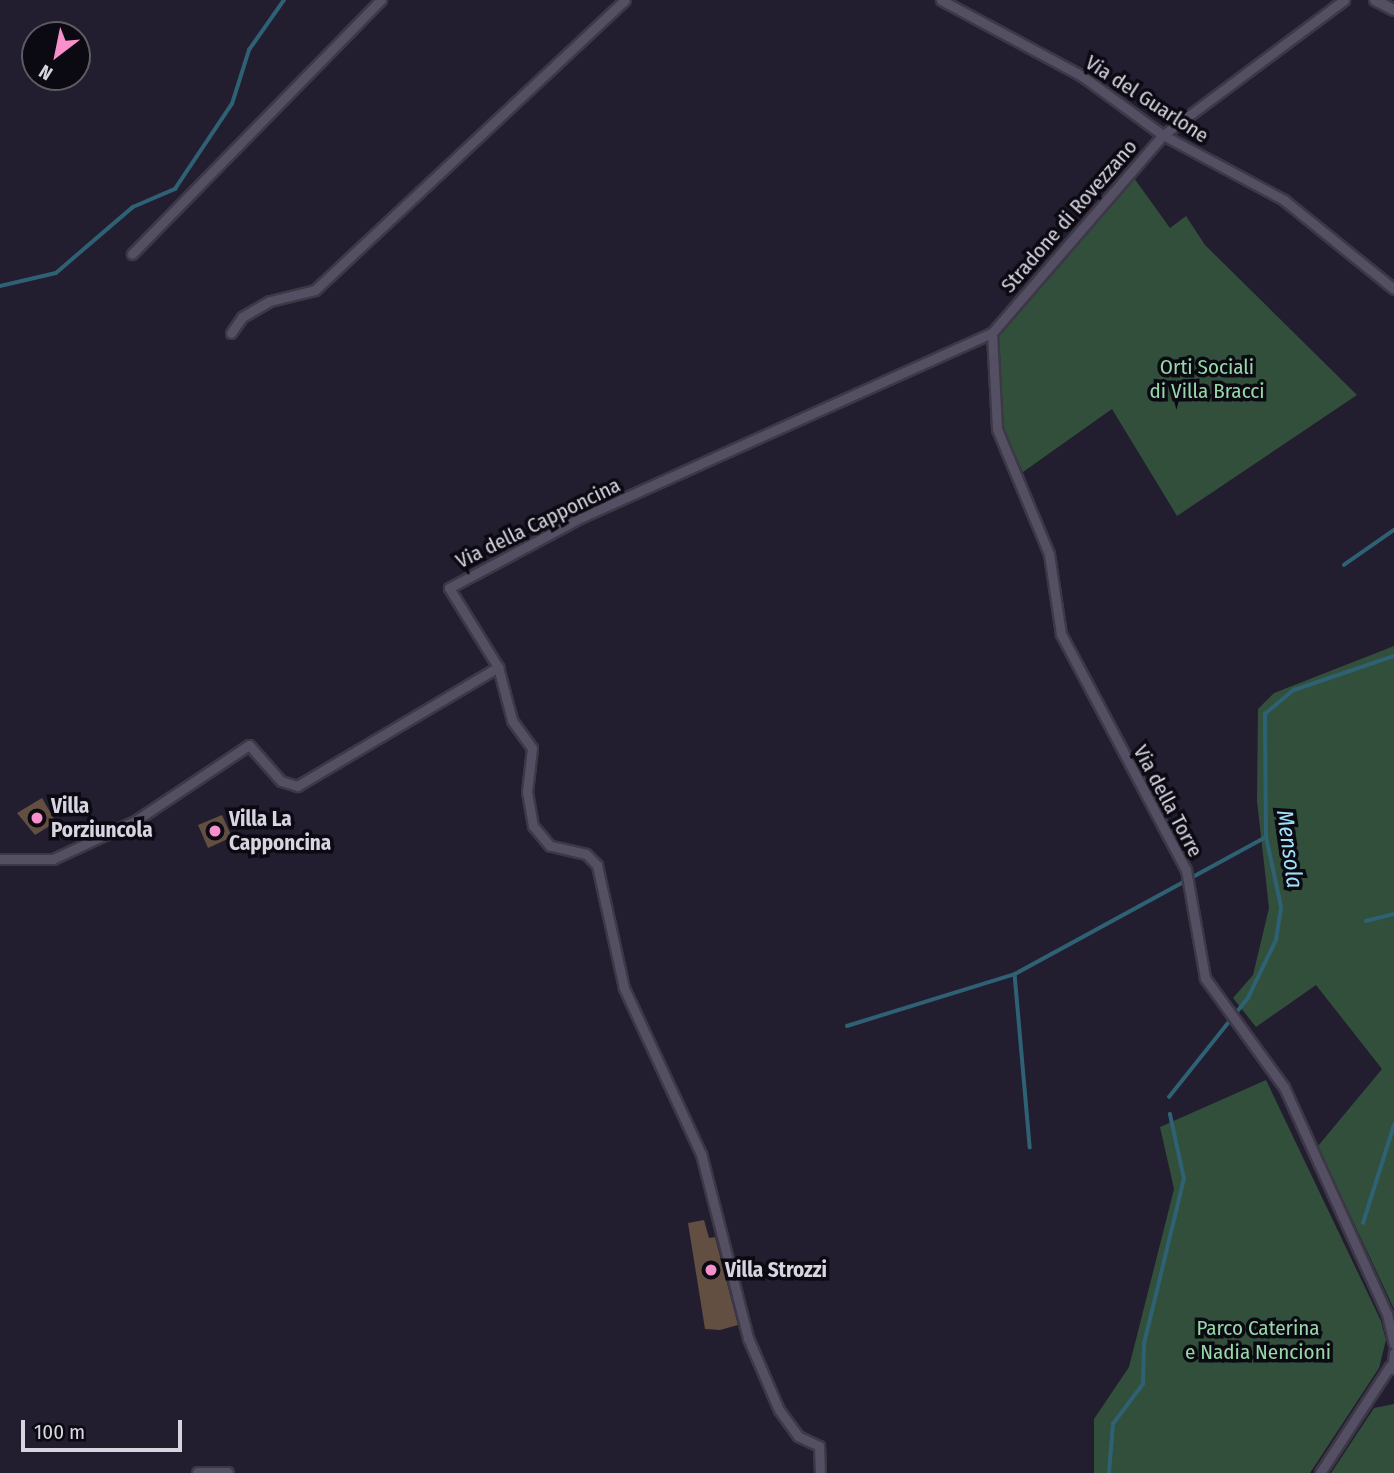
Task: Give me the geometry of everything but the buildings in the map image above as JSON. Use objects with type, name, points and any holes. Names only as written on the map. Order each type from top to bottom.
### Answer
[{"type":"street","points":[[132,254],[382,0]]},
{"type":"street","points":[[231,333],[242,317],[270,301],[315,290],[625,0]]},
{"type":"street","name":"Via del Guarlone","points":[[941,0],[1082,76],[1163,135],[1298,210],[1355,264],[1394,289]]},
{"type":"street","name":"Stradone di Rovezzano","points":[[992,333],[1163,135],[1345,0]]},
{"type":"street","points":[[1375,0],[1394,10]]},
{"type":"street","name":"Via della Capponcina","points":[[498,667],[449,593],[459,580],[582,517],[992,333]]},
{"type":"street","name":"Via della Torre","points":[[992,333],[997,429],[1049,554],[1060,634],[1186,870],[1201,968],[1284,1087],[1387,1314],[1394,1344]]},
{"type":"street","points":[[0,859],[53,859],[135,821],[249,745],[281,781],[296,786],[498,667],[512,720],[532,747],[527,792],[533,826],[550,846],[586,854],[597,865],[624,988],[701,1154],[748,1338],[779,1409],[798,1436],[819,1446],[820,1473]]},
{"type":"street","points":[[1320,1473],[1393,1369],[1394,1353]]},
{"type":"street","points":[[198,1473],[228,1473]]},
{"type":"green space","name":"Orti Sociali di Villa Bracci","points":[[1134,178],[1170,228],[1186,216],[1205,245],[1357,395],[1177,516],[1112,409],[1023,472],[1000,422],[997,334]]},
{"type":"green space","points":[[1394,646],[1394,1309],[1318,1146],[1382,1069],[1316,985],[1256,1027],[1233,998],[1253,975],[1269,908],[1257,801],[1258,709],[1274,693]]},
{"type":"green space","name":"Parco Caterina e Nadia Nencioni","points":[[1266,1080],[1381,1321],[1386,1340],[1379,1368],[1310,1473],[1094,1473],[1094,1419],[1129,1367],[1174,1189],[1160,1127]]},
{"type":"green space","points":[[1394,1404],[1394,1473],[1331,1473],[1374,1408]]},
{"type":"waterway","points":[[0,286],[56,273],[133,207],[175,189],[232,104],[249,50],[284,0]]},
{"type":"waterway","points":[[1344,565],[1394,530]]},
{"type":"waterway","name":"Mensola","points":[[1169,1097],[1248,998],[1276,940],[1281,907],[1266,837],[1265,714],[1294,690],[1394,656]]},
{"type":"waterway","points":[[847,1026],[1015,974],[1266,837]]},
{"type":"waterway","points":[[1366,921],[1394,914]]},
{"type":"waterway","points":[[1015,974],[1030,1147]]},
{"type":"waterway","name":"Mensola","points":[[1109,1473],[1113,1424],[1143,1384],[1144,1344],[1184,1179],[1170,1115]]},
{"type":"waterway","points":[[1363,1223],[1394,1125]]},
{"type":"place","name":"Villa Porziuncola","points":[[37,818]]},
{"type":"place","name":"Villa La Capponcina","points":[[215,831]]},
{"type":"place","name":"Villa Strozzi","points":[[711,1270]]}]
